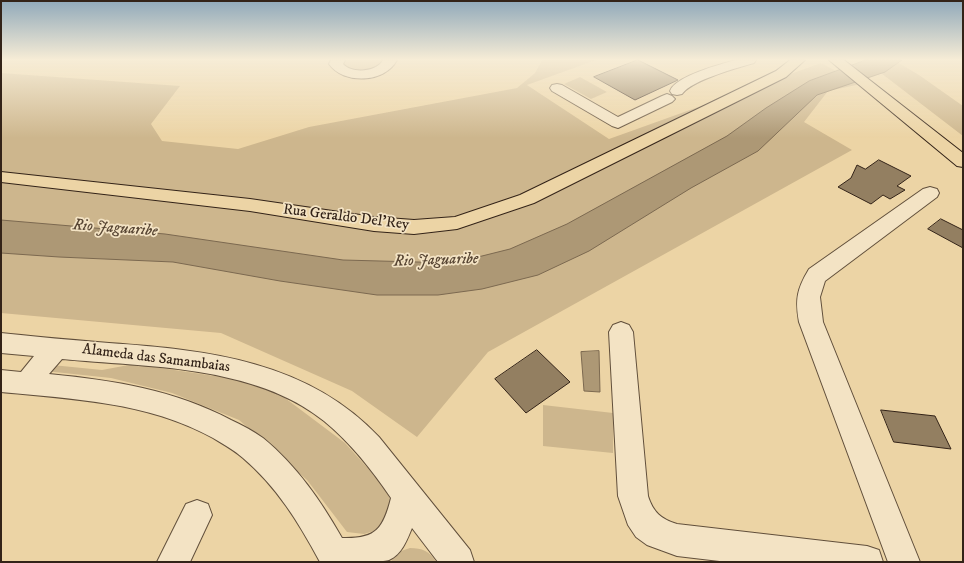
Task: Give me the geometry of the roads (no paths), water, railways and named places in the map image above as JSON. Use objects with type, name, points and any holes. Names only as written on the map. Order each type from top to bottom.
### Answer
[{"type":"main road","name":"Rua Geraldo Del'Rey","points":[[1,177],[250,205],[374,224],[414,227],[457,223],[527,199],[756,86]]},
{"type":"main road","points":[[869,86],[963,162]]},
{"type":"street","points":[[557,88],[618,122],[672,95],[681,86]]},
{"type":"street","points":[[904,562],[810,322],[807,304],[809,287],[817,274],[930,193]]},
{"type":"street","points":[[622,332],[633,496],[638,512],[645,526],[659,535],[677,540],[867,562]]},
{"type":"street","name":"Alameda das Samambaias","points":[[1,343],[198,362],[237,369],[270,378],[297,390],[327,408],[357,433],[383,463],[458,562]]},
{"type":"street","points":[[14,382],[56,348]]},
{"type":"street","points":[[14,382],[103,392],[145,400],[186,411],[220,427],[253,448],[282,477],[307,508],[336,558],[372,552],[384,545],[394,533],[402,517],[407,495]]},
{"type":"street","points":[[173,562],[197,515]]},
{"type":"water label","name":"Rio Jaguaribe","points":[[115,229]]},
{"type":"water label","name":"Rio Jaguaribe","points":[[436,261]]}]
